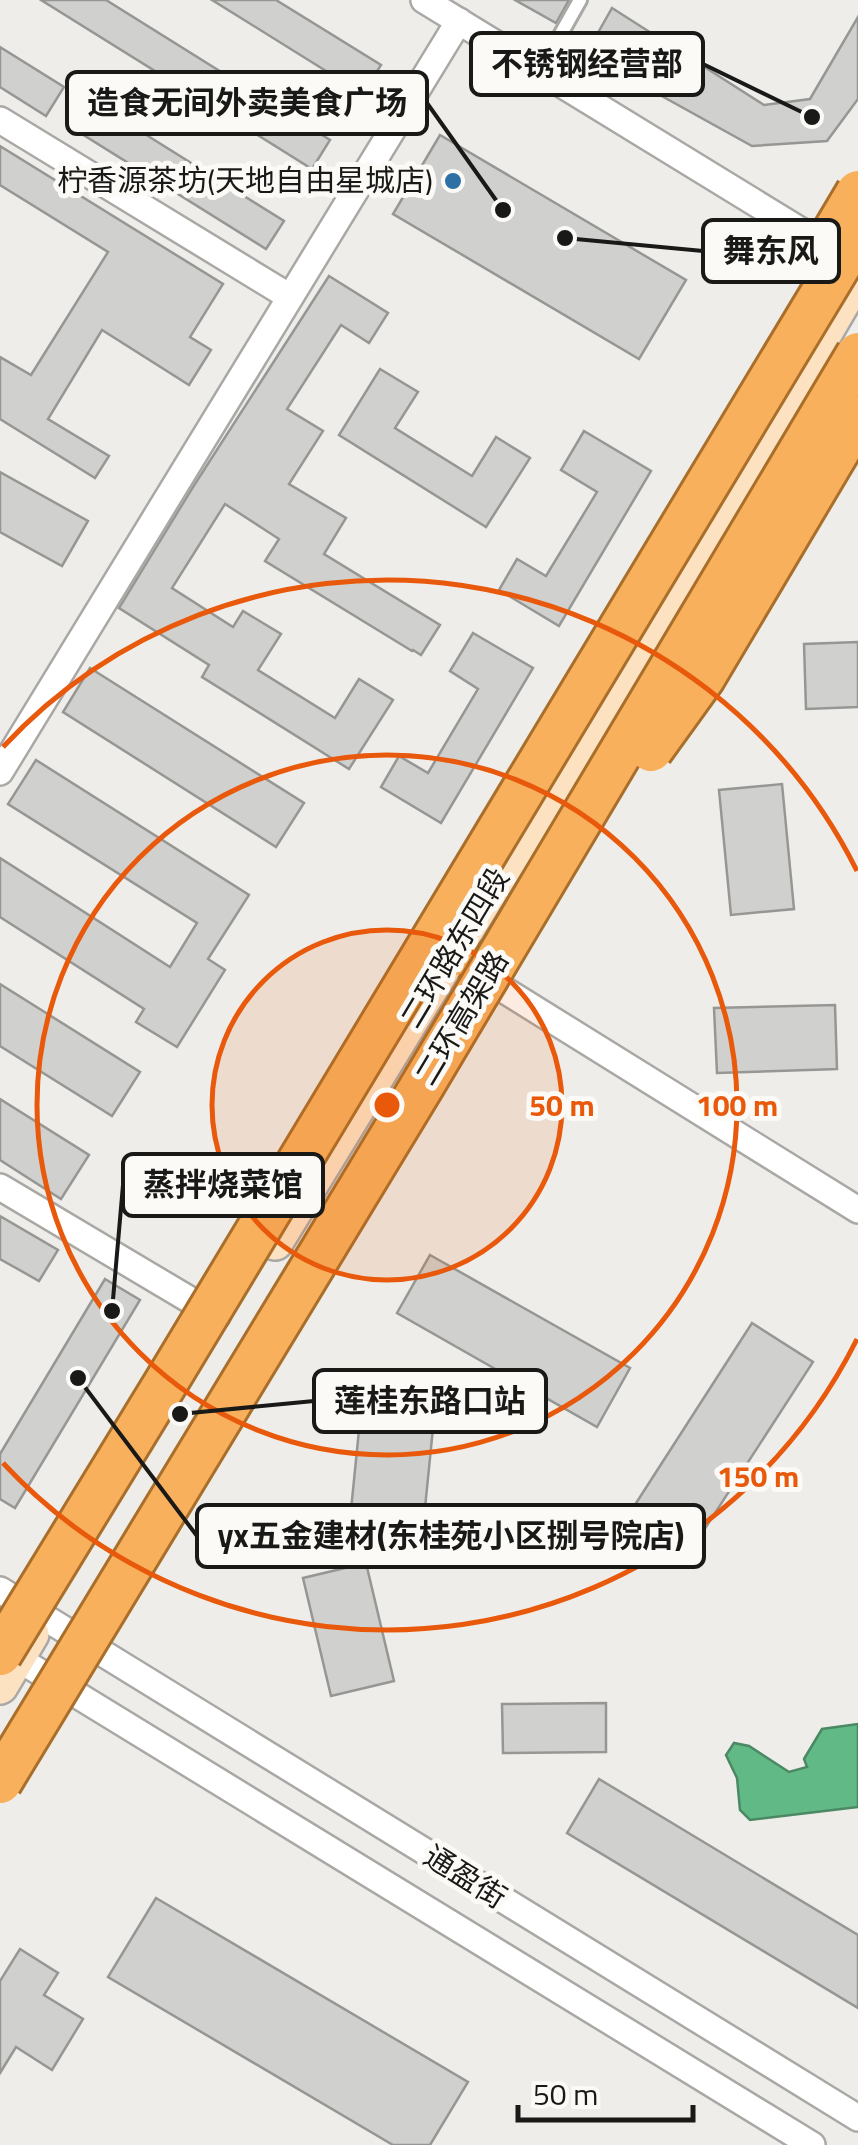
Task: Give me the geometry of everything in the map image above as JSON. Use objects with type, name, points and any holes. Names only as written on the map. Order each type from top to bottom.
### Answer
[{"type":"highway","points":[[451,955],[494,805],[858,192]]},
{"type":"highway","points":[[4,1661],[174,1371],[858,234]]},
{"type":"highway","name":"二环高架路","points":[[0,1782],[495,981],[858,354]]},
{"type":"highway","points":[[495,981],[702,678],[858,417]]},
{"type":"main road","name":"二环路东四段","points":[[4,1661],[42,1616],[226,1321],[690,563],[858,275]]},
{"type":"main road","name":"二环路东四段","points":[[0,1755],[73,1635],[495,981],[858,391]]},
{"type":"street","points":[[424,0],[858,266]]},
{"type":"street","points":[[0,772],[460,21]]},
{"type":"street","points":[[0,120],[290,297]]},
{"type":"street","points":[[495,981],[858,1210]]},
{"type":"street","points":[[0,1188],[226,1321]]},
{"type":"street","name":"通盈街","points":[[0,1590],[858,2118]]},
{"type":"street","name":"通盈街","points":[[4,1661],[47,1677],[812,2145]]},
{"type":"lane","points":[[540,70],[580,0]]},
{"type":"shaded area","points":[[858,1724],[858,1807],[750,1820],[740,1810],[737,1778],[726,1755],[734,1743],[749,1746],[789,1772],[807,1767],[804,1759],[822,1729]]},
{"type":"building","points":[[41,0],[106,0],[330,140],[312,169]]},
{"type":"building","points":[[212,0],[276,0],[381,65],[363,94]]},
{"type":"building","points":[[515,0],[569,0],[556,23]]},
{"type":"building","points":[[612,8],[764,105],[810,99],[858,17],[858,99],[827,141],[752,146],[586,54]]},
{"type":"building","points":[[0,47],[64,87],[46,116],[0,87]]},
{"type":"building","points":[[100,106],[284,221],[266,249],[82,134]]},
{"type":"building","points":[[440,135],[686,280],[639,359],[393,214]]},
{"type":"building","points":[[0,146],[223,284],[190,337],[211,350],[189,385],[102,330],[48,419],[109,456],[95,478],[0,419],[0,357],[31,375],[108,252],[0,185]]},
{"type":"building","points":[[329,276],[388,313],[369,343],[341,325],[287,409],[323,431],[289,484],[346,518],[324,554],[440,625],[421,655],[412,651],[265,561],[279,539],[225,504],[172,588],[233,627],[243,611],[281,634],[258,670],[335,718],[359,679],[393,700],[349,769],[202,677],[209,665],[119,608]]},
{"type":"building","points":[[380,369],[418,392],[395,428],[472,476],[496,437],[530,458],[486,527],[339,435]]},
{"type":"building","points":[[584,431],[651,471],[559,626],[499,590],[517,559],[546,576],[597,492],[561,470]]},
{"type":"building","points":[[0,472],[88,521],[62,566],[0,532]]},
{"type":"building","points":[[473,633],[533,668],[441,823],[381,787],[399,756],[428,773],[478,689],[450,671]]},
{"type":"building","points":[[858,642],[858,707],[806,709],[804,644]]},
{"type":"building","points":[[90,668],[304,803],[276,847],[63,712]]},
{"type":"building","points":[[36,760],[249,895],[208,959],[225,970],[177,1047],[136,1022],[144,1009],[0,917],[0,858],[170,967],[197,923],[8,804]]},
{"type":"building","points":[[782,784],[794,909],[731,915],[719,790]]},
{"type":"building","points":[[0,984],[140,1072],[112,1116],[0,1046]]},
{"type":"building","points":[[835,1005],[837,1069],[717,1073],[714,1008]]},
{"type":"building","points":[[0,1099],[89,1155],[61,1199],[0,1160]]},
{"type":"building","points":[[0,1216],[58,1250],[39,1281],[0,1259]]},
{"type":"building","points":[[430,1255],[630,1368],[597,1427],[397,1313]]},
{"type":"building","points":[[105,1279],[140,1300],[15,1508],[0,1499],[0,1454]]},
{"type":"building","points":[[752,1323],[813,1362],[682,1564],[622,1525]]},
{"type":"building","points":[[361,1410],[434,1418],[423,1528],[350,1520]]},
{"type":"building","points":[[366,1563],[394,1681],[331,1696],[303,1578]]},
{"type":"building","points":[[606,1703],[606,1752],[503,1753],[502,1704]]},
{"type":"building","points":[[599,1779],[858,1935],[858,2008],[567,1833]]},
{"type":"building","points":[[156,1898],[468,2082],[430,2145],[393,2145],[108,1977]]},
{"type":"building","points":[[20,1949],[58,1973],[44,1995],[83,2019],[52,2070],[16,2047],[0,2073],[0,1981]]},
{"type":"place","name":"不锈钢经营部","points":[[812,117]]},
{"type":"place","name":"柠香源茶坊(天地自由星城店)","points":[[453,181]]},
{"type":"place","name":"造食无间外卖美食广场","points":[[503,210]]},
{"type":"place","name":"舞东风","points":[[565,238]]},
{"type":"place","name":"蒸拌烧菜馆","points":[[112,1311]]},
{"type":"place","name":"yx五金建材(东桂苑小区捌号院店)","points":[[78,1378]]},
{"type":"place","name":"莲桂东路口站","points":[[180,1414]]}]
